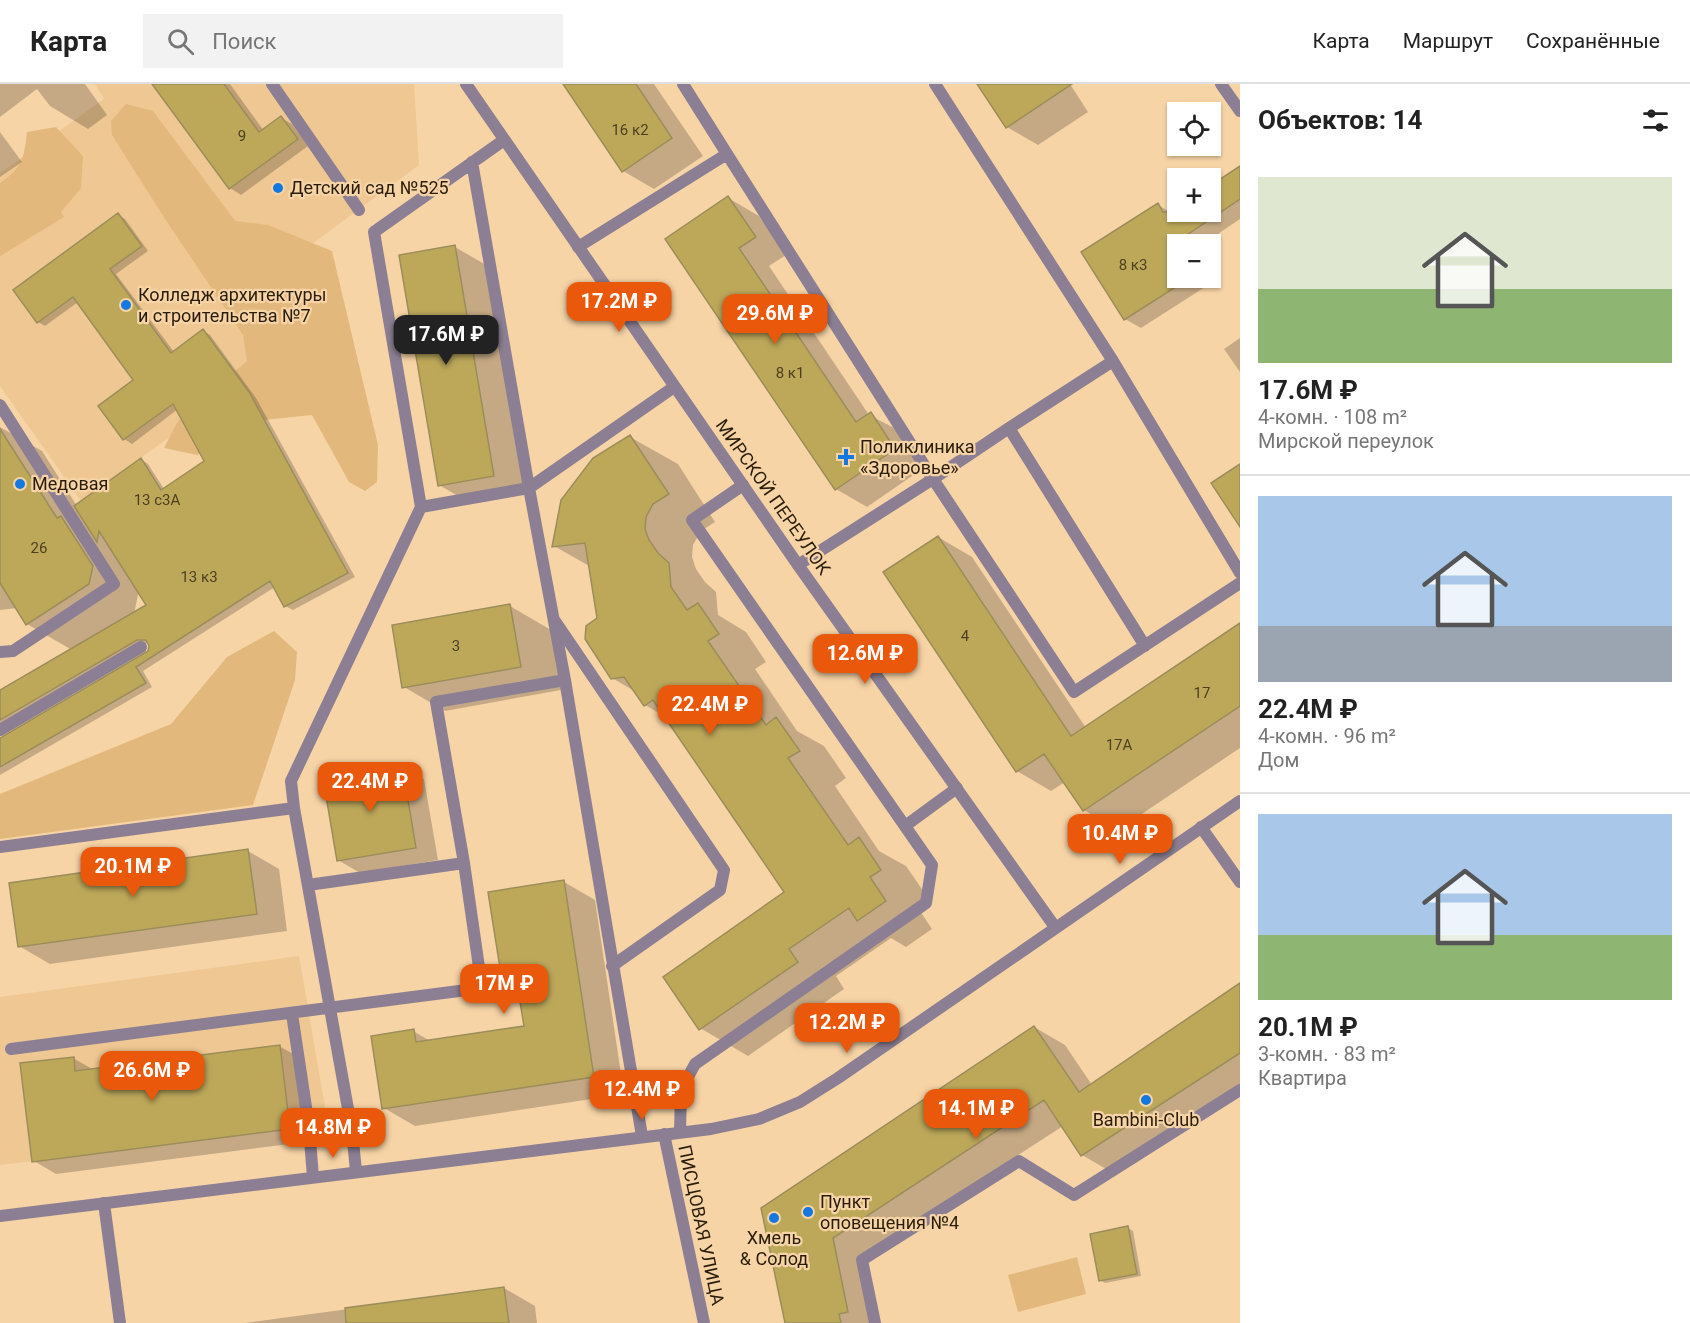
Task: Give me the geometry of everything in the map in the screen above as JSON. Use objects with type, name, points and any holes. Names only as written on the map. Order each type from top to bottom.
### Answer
[{"type":"street","points":[[272,84],[358,210]]},
{"type":"street","name":"МИРСКОЙ ПЕРЕУЛОК","points":[[466,84],[798,565],[1055,927]]},
{"type":"street","points":[[683,84],[933,479],[1074,692],[1240,584]]},
{"type":"street","points":[[935,84],[1113,362],[1240,573]]},
{"type":"street","points":[[1221,84],[1240,111]]},
{"type":"street","points":[[356,1171],[352,1131],[291,781],[421,507],[374,232],[504,140]]},
{"type":"street","points":[[578,247],[727,154]]},
{"type":"street","points":[[472,162],[552,618],[565,680],[642,1136]]},
{"type":"street","points":[[798,565],[1113,362]]},
{"type":"street","points":[[421,507],[529,488],[675,387]]},
{"type":"street","points":[[0,405],[114,584],[14,651],[0,652]]},
{"type":"street","points":[[1009,428],[1145,645]]},
{"type":"street","points":[[680,1132],[681,1090],[695,1064],[926,903],[932,865],[692,520],[743,485]]},
{"type":"street","points":[[552,618],[724,870],[720,890],[612,966]]},
{"type":"street","points":[[0,729],[141,647]]},
{"type":"street","points":[[11,1049],[482,988],[464,863],[436,702],[565,680]]},
{"type":"street","points":[[905,826],[957,788]]},
{"type":"street","points":[[0,1216],[711,1129],[759,1119],[800,1102],[838,1078],[1240,801]]},
{"type":"street","points":[[0,847],[294,808]]},
{"type":"street","points":[[1202,827],[1240,882]]},
{"type":"street","points":[[308,885],[464,863]]},
{"type":"street","points":[[292,1014],[309,1127],[313,1177]]},
{"type":"street","points":[[875,1323],[862,1260],[1019,1161],[1074,1195],[1240,1090]]},
{"type":"street","name":"ПИСЦОВАЯ УЛИЦА","points":[[664,1134],[704,1323]]},
{"type":"street","points":[[104,1203],[120,1323]]},
{"type":"shaded area","name":"Колледж архитектуры и строительства №7","points":[[95,84],[414,84],[419,165],[244,294],[290,363],[185,426],[81,501],[0,386],[0,173],[104,99]]},
{"type":"shaded area","points":[[126,104],[153,111],[235,221],[268,225],[332,251],[378,445],[377,482],[365,491],[349,482],[312,415],[264,420],[197,455],[164,448],[178,421],[247,361],[243,335],[112,135],[111,121]]},
{"type":"shaded area","points":[[56,127],[83,156],[81,188],[61,212],[64,217],[0,256],[0,183],[18,167],[25,148],[27,132]]},
{"type":"shaded area","points":[[274,631],[297,652],[295,680],[253,805],[0,839],[0,794],[171,724],[227,657]]},
{"type":"shaded area","points":[[299,956],[328,1125],[0,1165],[0,997]]},
{"type":"shaded area","points":[[1077,1257],[1086,1294],[1018,1312],[1008,1275]]},
{"type":"building","points":[[152,84],[224,84],[259,132],[281,116],[298,139],[229,189]]},
{"type":"building","points":[[563,84],[636,84],[672,138],[622,172]]},
{"type":"building","points":[[977,84],[1072,84],[1006,128]]},
{"type":"building","points":[[1240,166],[1240,199],[1221,212],[1221,179]]},
{"type":"building","points":[[728,196],[756,237],[739,248],[856,422],[871,412],[895,449],[835,490],[665,239]]},
{"type":"building","points":[[1158,203],[1163,212],[1167,212],[1167,222],[1206,222],[1188,234],[1167,234],[1167,288],[1174,288],[1124,320],[1081,252]]},
{"type":"building","points":[[118,213],[142,246],[110,269],[171,353],[203,329],[249,392],[348,573],[284,607],[270,581],[136,667],[146,683],[0,767],[0,738],[148,651],[149,646],[146,640],[137,640],[0,720],[0,690],[146,605],[99,531],[97,542],[74,506],[141,458],[161,490],[204,461],[173,404],[123,440],[98,406],[133,380],[73,297],[37,323],[13,290]]},
{"type":"building","points":[[455,245],[494,476],[438,486],[399,255]]},
{"type":"building","points":[[0,429],[57,518],[61,516],[93,566],[89,584],[26,625],[0,583]]},
{"type":"building","points":[[630,435],[669,494],[653,504],[646,517],[645,529],[658,553],[669,563],[671,587],[687,610],[698,603],[719,634],[708,641],[766,725],[776,717],[800,751],[788,758],[848,845],[859,837],[881,870],[870,877],[886,901],[857,921],[849,908],[789,949],[798,962],[699,1030],[663,977],[784,892],[653,700],[644,706],[624,677],[611,679],[585,639],[586,626],[597,618],[585,543],[552,547],[561,500],[593,458]]},
{"type":"building","points":[[1240,464],[1240,527],[1211,483]]},
{"type":"building","points":[[938,536],[1071,736],[1240,623],[1240,706],[1083,811],[1044,754],[1016,772],[883,572]]},
{"type":"building","points":[[510,604],[521,667],[402,688],[392,625]]},
{"type":"building","points":[[402,764],[416,848],[337,861],[323,778]]},
{"type":"building","points":[[248,849],[257,914],[18,947],[9,883]]},
{"type":"building","points":[[564,880],[594,1077],[382,1109],[371,1036],[414,1029],[416,1042],[524,1026],[514,966],[500,968],[488,892]]},
{"type":"building","points":[[1240,983],[1240,1053],[1081,1156],[1044,1100],[833,1238],[848,1312],[839,1314],[841,1323],[785,1323],[761,1208],[1034,1026],[1079,1092]]},
{"type":"building","points":[[280,1045],[290,1129],[32,1162],[20,1063],[74,1057],[75,1071]]},
{"type":"building","points":[[1128,1226],[1137,1274],[1099,1281],[1090,1234]]},
{"type":"building","points":[[504,1287],[509,1323],[346,1323],[345,1308]]},
{"type":"place","name":"Детский сад №525","points":[[278,188]]},
{"type":"place","name":"Колледж архитектуры и строительства №7","points":[[126,305]]},
{"type":"place","name":"Поликлиника «Здоровье»","points":[[846,457]]},
{"type":"place","name":"Медовая","points":[[20,484]]},
{"type":"place","name":"Bambini-Club","points":[[1146,1100]]},
{"type":"place","name":"Пункт оповещения №4","points":[[808,1212]]},
{"type":"place","name":"Хмель & Солод","points":[[774,1218]]}]
